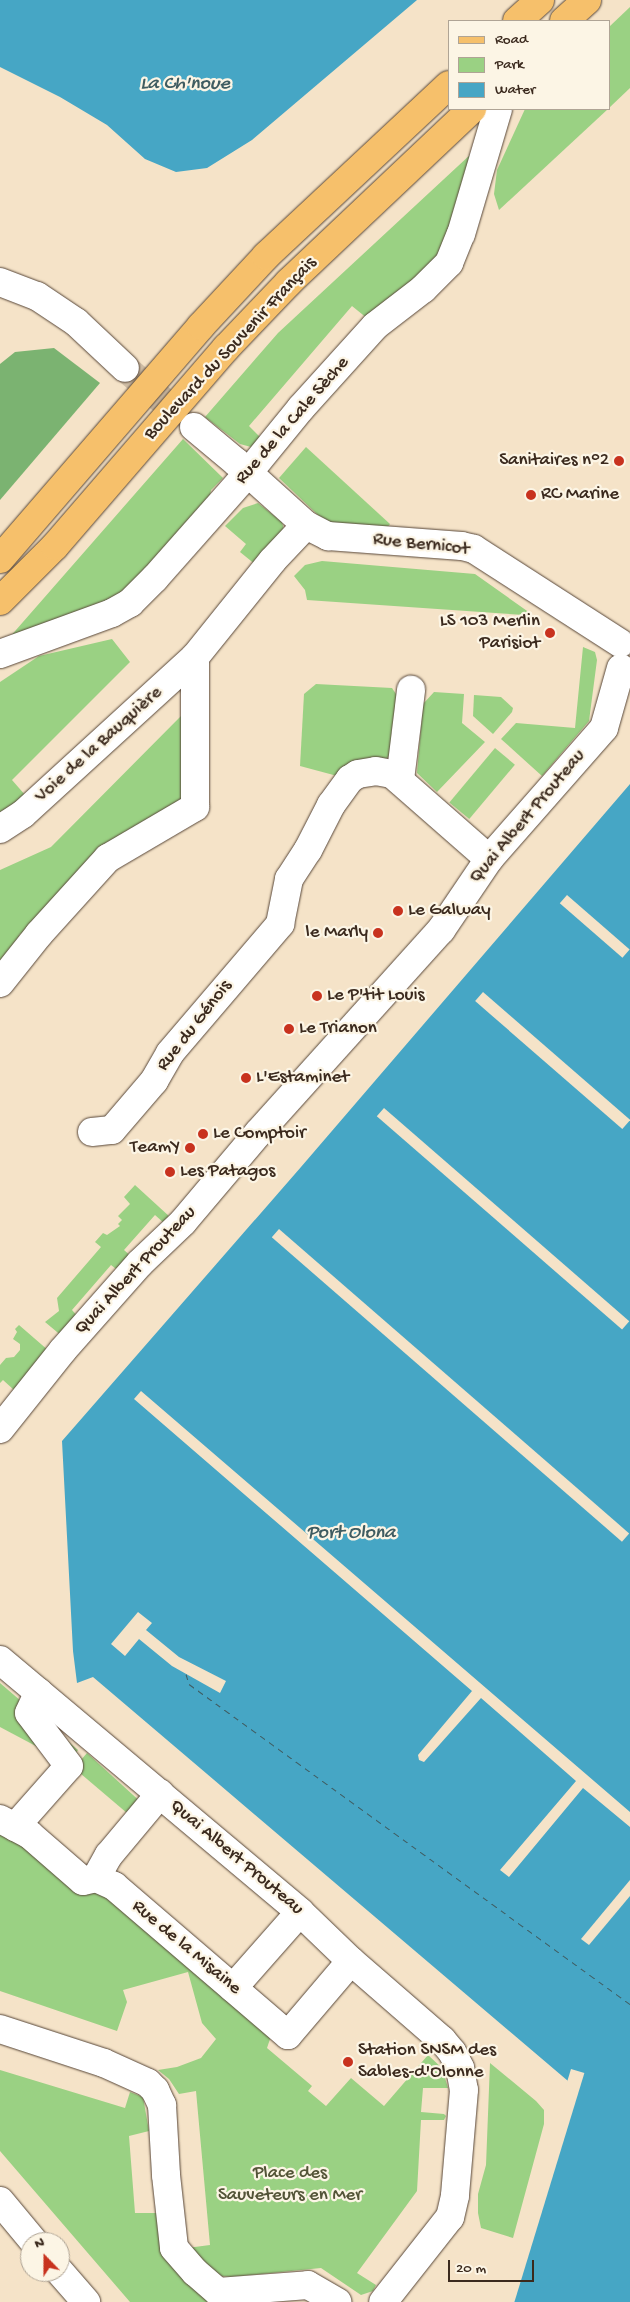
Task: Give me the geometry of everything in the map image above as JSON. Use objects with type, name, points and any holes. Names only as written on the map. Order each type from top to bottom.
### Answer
[{"type":"main road","points":[[518,20],[540,0]]},
{"type":"main road","points":[[565,20],[587,0]]},
{"type":"main road","name":"Boulevard du Souvenir Français","points":[[0,558],[201,326],[266,256],[448,86]]},
{"type":"main road","name":"Boulevard du Souvenir Français","points":[[0,600],[55,546],[226,348],[282,289],[471,110]]},
{"type":"street","name":"Rue de la Cale Sèche","points":[[0,654],[112,613],[130,603],[248,473],[301,408],[375,326],[423,289],[449,263],[461,234],[498,110]]},
{"type":"street","points":[[0,283],[37,296],[76,322],[125,368]]},
{"type":"street","name":"Rue Bernicot","points":[[194,427],[306,526],[328,536],[462,546],[474,549],[625,655]]},
{"type":"street","name":"Voie de la Bauquière","points":[[0,829],[23,814],[196,657],[273,560],[306,526]]},
{"type":"street","name":"Quai Albert Prouteau","points":[[0,1429],[63,1350],[140,1263],[183,1222],[260,1132],[441,930],[489,859],[604,728],[625,655]]},
{"type":"street","name":"Voie de la Bauquière","points":[[0,983],[33,940],[108,858],[195,807],[196,657]]},
{"type":"street","points":[[411,690],[400,780],[489,859]]},
{"type":"street","name":"Rue du Génois","points":[[92,1132],[112,1130],[154,1081],[170,1053],[280,924],[289,879],[308,850],[331,805],[350,779],[358,774],[376,771],[392,774],[400,780]]},
{"type":"street","name":"Quai Albert Prouteau","points":[[0,1660],[300,1912],[351,1961],[442,2040],[452,2052],[460,2068],[464,2090],[455,2196],[450,2218],[383,2302]]},
{"type":"street","points":[[8,1823],[69,1766],[29,1714],[39,1692]]},
{"type":"street","points":[[96,1878],[109,1855],[160,1794]]},
{"type":"street","name":"Rue de la Misaine","points":[[8,1823],[30,1835],[83,1881],[96,1878],[114,1886],[288,2035],[351,1961]]},
{"type":"street","points":[[233,1988],[300,1912]]},
{"type":"street","points":[[0,2029],[104,2062],[148,2083],[155,2090],[162,2105],[166,2175],[174,2248],[195,2272],[218,2292],[308,2285],[338,2302]]},
{"type":"street","points":[[4,2215],[23,2232]]},
{"type":"street","points":[[69,2282],[86,2302]]},
{"type":"green space","points":[[630,7],[630,88],[610,107],[610,26]]},
{"type":"green space","points":[[525,110],[607,110],[499,210],[494,194],[497,170]]},
{"type":"green space","points":[[471,154],[448,237],[440,256],[415,282],[368,319],[352,306],[249,426],[263,440],[251,447],[240,444],[205,417],[278,333]]},
{"type":"green space","points":[[54,348],[100,383],[0,500],[0,364],[15,352]]},
{"type":"green space","points":[[183,439],[223,478],[211,490],[209,502],[115,599],[9,638]]},
{"type":"green space","points":[[306,447],[390,524],[385,531],[336,527],[319,516],[279,478]]},
{"type":"green space","points":[[258,503],[282,522],[284,530],[256,565],[240,552],[246,544],[225,526],[243,508]]},
{"type":"green space","points":[[322,561],[475,574],[530,613],[524,615],[307,600],[305,590],[294,576],[305,565]]},
{"type":"green space","points":[[112,639],[130,662],[12,780],[26,796],[0,816],[0,682],[39,656]]},
{"type":"green space","points":[[583,647],[595,652],[597,660],[589,721],[542,776],[501,739],[516,723],[575,728]]},
{"type":"green space","points":[[316,684],[392,688],[402,703],[400,746],[386,759],[341,777],[300,766],[304,694]]},
{"type":"green space","points":[[434,692],[464,694],[462,723],[485,742],[437,792],[417,773],[423,704]]},
{"type":"green space","points":[[474,695],[501,697],[513,708],[512,712],[493,734],[473,716]]},
{"type":"green space","points":[[182,715],[183,801],[32,929],[20,934],[15,946],[0,967],[0,870],[51,847]]},
{"type":"green space","points":[[495,748],[515,765],[469,819],[449,802]]},
{"type":"green space","points":[[135,1185],[170,1217],[165,1224],[155,1215],[124,1250],[133,1258],[120,1272],[111,1265],[72,1310],[79,1318],[63,1337],[45,1322],[59,1311],[57,1298],[101,1247],[95,1242],[103,1233],[107,1235],[120,1226],[118,1224],[122,1220],[118,1216],[130,1204],[124,1197]]},
{"type":"green space","points":[[19,1325],[49,1351],[14,1390],[3,1380],[0,1383],[0,1365],[6,1358],[14,1357],[20,1350],[20,1344],[13,1339],[17,1332],[15,1329]]},
{"type":"green space","points":[[0,1683],[78,1750],[73,1757],[47,1752],[0,1727]]},
{"type":"green space","points":[[87,1753],[144,1805],[134,1819],[74,1768]]},
{"type":"green space","name":"Place des Sauveteurs en Mer","points":[[0,1827],[109,1893],[268,2030],[270,2039],[267,2048],[312,2086],[308,2091],[326,2106],[351,2078],[384,2106],[428,2055],[442,2068],[448,2088],[423,2088],[421,2112],[444,2114],[446,2116],[444,2120],[421,2120],[417,2191],[357,2273],[376,2285],[373,2291],[361,2295],[321,2268],[232,2277],[221,2276],[187,2248],[210,2245],[196,2091],[179,2094],[169,2079],[158,2070],[177,2067],[201,2058],[216,2039],[202,2023],[188,1972],[123,1990],[127,2002],[117,2031],[0,1991]]},
{"type":"green space","points":[[490,2063],[536,2101],[544,2110],[544,2124],[513,2238],[481,2228],[478,2213],[478,2194],[486,2165]]},
{"type":"green space","points":[[0,2070],[125,2108],[130,2092],[143,2097],[149,2131],[129,2136],[135,2213],[157,2213],[212,2302],[130,2302],[0,2151]]},
{"type":"water","name":"La Ch'noue","points":[[0,0],[417,0],[252,140],[207,168],[176,172],[145,159],[107,125],[60,97],[0,67]]},
{"type":"water","name":"Port Olona","points":[[630,784],[630,2302],[507,2302],[568,2081],[93,1677],[77,1683],[73,1651],[62,1441],[301,1167]]},
{"type":"pier","points":[[567,895],[630,949],[622,958],[560,903]]},
{"type":"pier","points":[[483,992],[630,1120],[622,1129],[475,1001]]},
{"type":"pier","points":[[384,1108],[629,1321],[622,1330],[377,1116]]},
{"type":"pier","points":[[279,1229],[629,1533],[622,1542],[272,1237]]},
{"type":"pier","points":[[141,1391],[630,1812],[630,1827],[583,1788],[509,1877],[500,1870],[576,1781],[481,1698],[424,1762],[419,1760],[418,1755],[472,1691],[134,1399]]},
{"type":"pier","points":[[138,1612],[152,1623],[146,1630],[179,1657],[226,1681],[220,1693],[172,1666],[139,1639],[125,1656],[111,1644]]},
{"type":"pier","points":[[630,1880],[630,1896],[589,1945],[581,1939]]},
{"type":"pier","points":[[571,2069],[584,2073],[514,2302],[500,2300]]},
{"type":"ferry route","points":[[186,1674],[189,1684],[630,2004]]},
{"type":"tunnel","points":[[125,368],[190,424]]},
{"type":"place","name":"Sanitaires n°2","points":[[619,461]]},
{"type":"place","name":"RC Marine","points":[[531,495]]},
{"type":"place","name":"LS 103 Merlin Parisiot","points":[[550,633]]},
{"type":"place","name":"Le Galway","points":[[398,911]]},
{"type":"place","name":"le Marly","points":[[378,933]]},
{"type":"place","name":"Le P'tit Louis","points":[[317,996]]},
{"type":"place","name":"Le Trianon","points":[[289,1029]]},
{"type":"place","name":"L'Estaminet","points":[[246,1078]]},
{"type":"place","name":"Le Comptoir","points":[[203,1134]]},
{"type":"place","name":"TeamY","points":[[190,1148]]},
{"type":"place","name":"Les Patagos","points":[[170,1172]]},
{"type":"place","name":"Station SNSM des Sables-d'Olonne","points":[[348,2062]]}]
